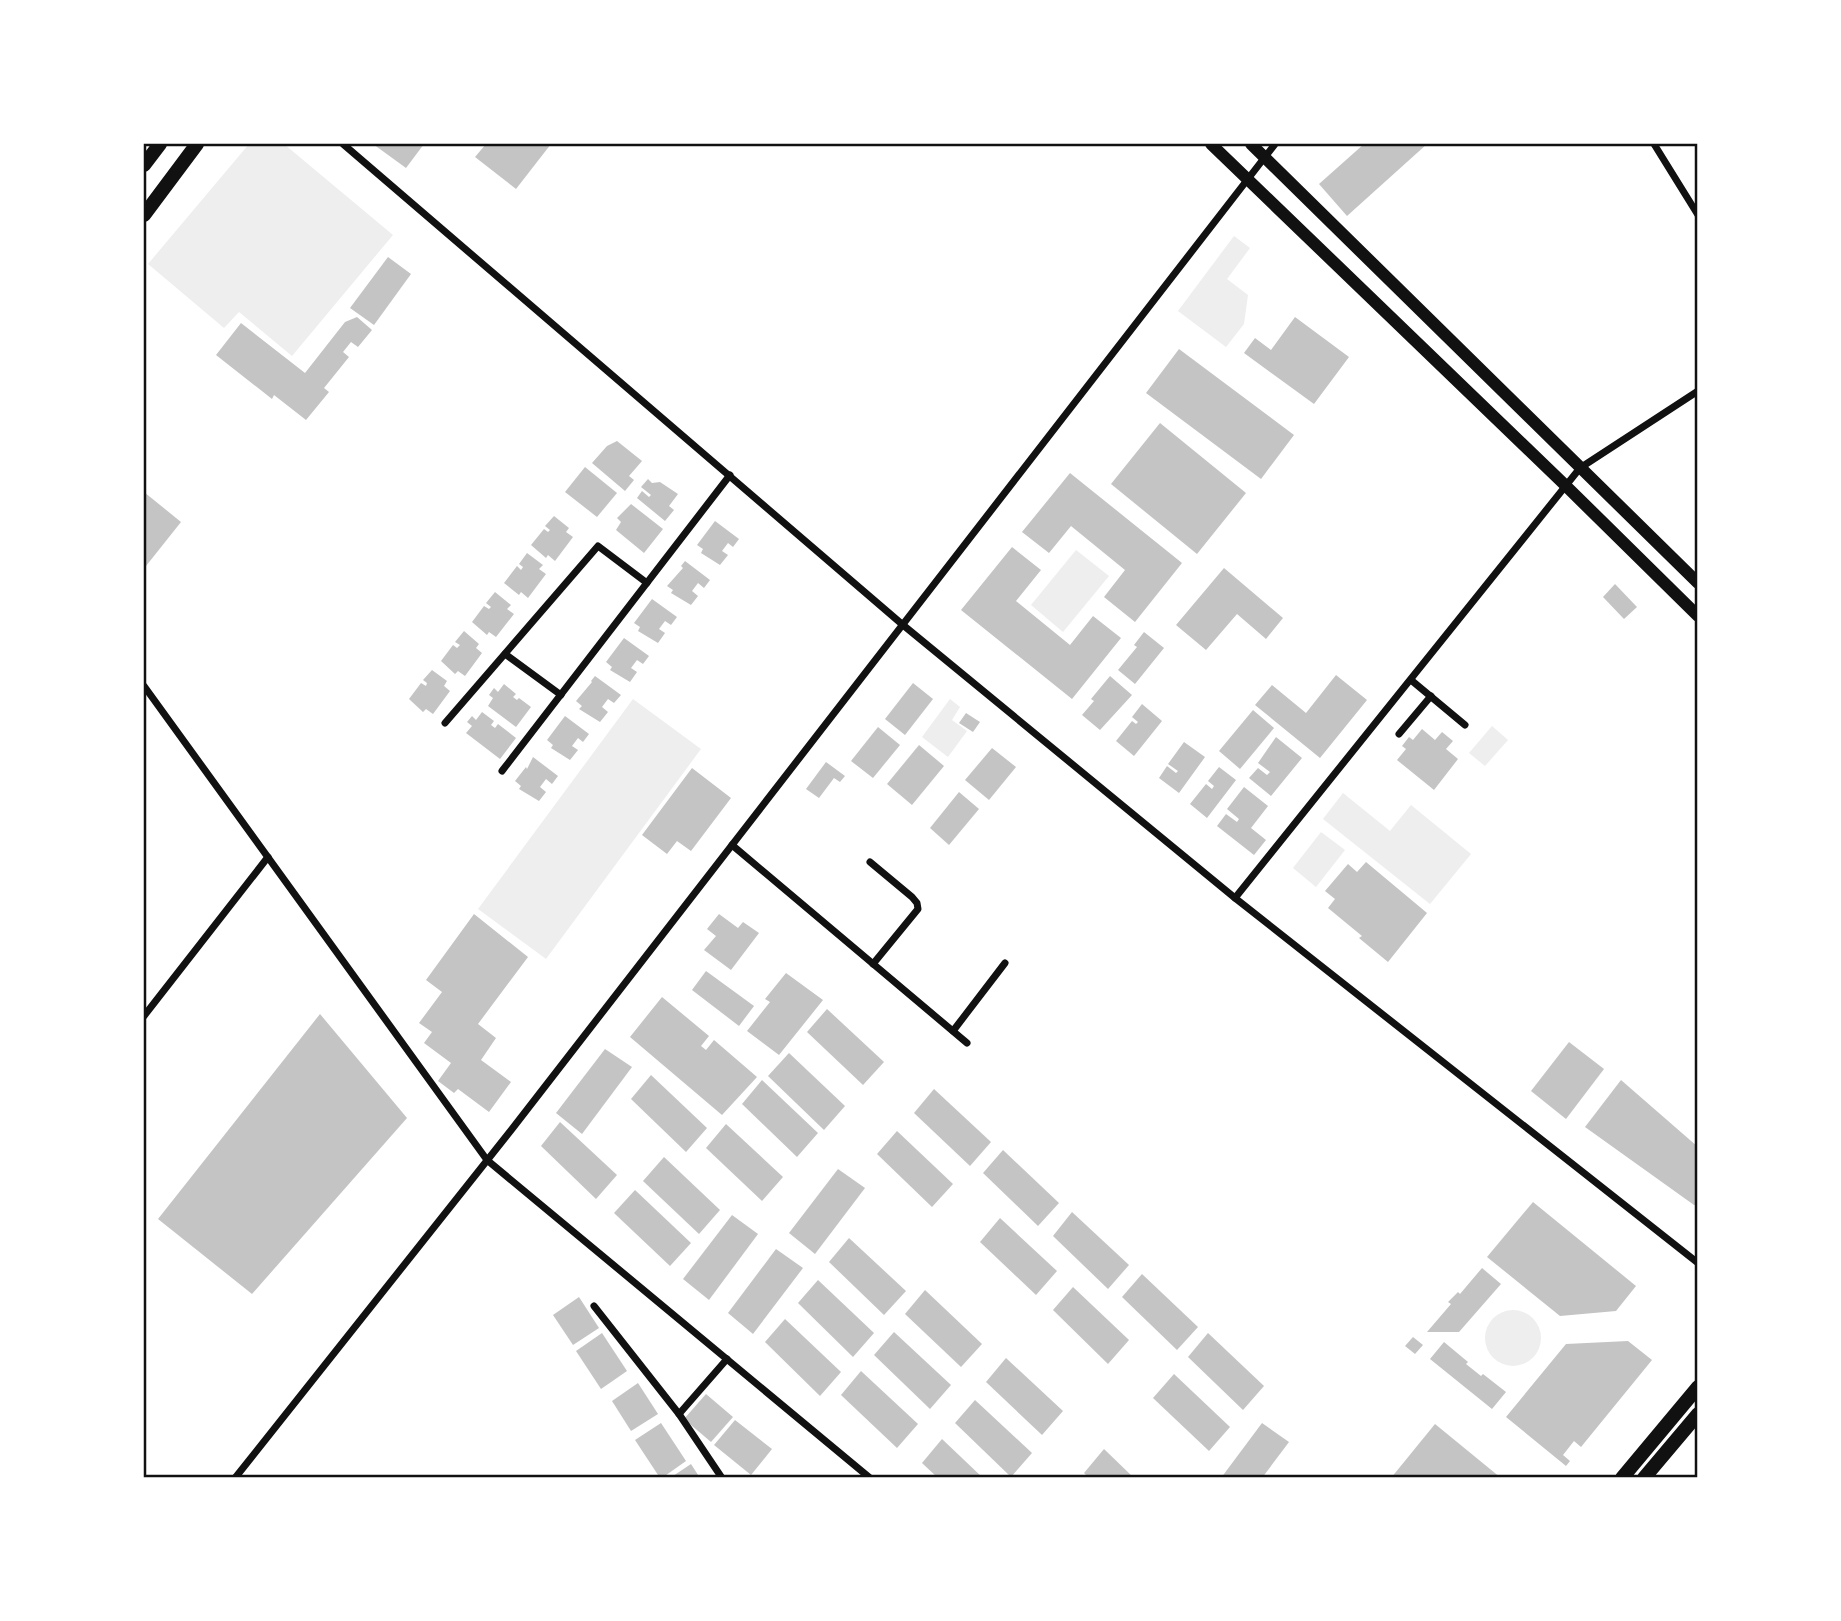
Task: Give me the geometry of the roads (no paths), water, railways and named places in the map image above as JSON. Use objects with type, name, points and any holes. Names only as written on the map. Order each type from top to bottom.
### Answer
[{"type":"main road","points":[[144,165],[160,144]]},
{"type":"main road","points":[[144,215],[197,144]]},
{"type":"main road","points":[[1622,1478],[1698,1387]]},
{"type":"main road","points":[[1644,1478],[1698,1414]]},
{"type":"street","points":[[343,144],[903,625],[1235,898],[1698,1263]]},
{"type":"street","points":[[1211,144],[1698,616]]},
{"type":"street","points":[[1251,144],[1698,583]]},
{"type":"street","points":[[235,1478],[487,1160],[1275,144]]},
{"type":"street","points":[[1654,144],[1698,215]]},
{"type":"street","points":[[1235,898],[1580,468],[1698,391]]},
{"type":"street","points":[[502,771],[730,475]]},
{"type":"street","points":[[445,723],[598,546],[647,583]]},
{"type":"street","points":[[505,654],[561,695]]},
{"type":"street","points":[[1411,680],[1465,725]]},
{"type":"street","points":[[144,686],[487,1160],[870,1478]]},
{"type":"street","points":[[1399,734],[1431,696]]},
{"type":"street","points":[[732,845],[967,1044]]},
{"type":"street","points":[[144,1016],[268,857]]},
{"type":"street","points":[[870,862],[912,897],[918,909],[873,964]]},
{"type":"street","points":[[953,1031],[1005,963]]},
{"type":"street","points":[[594,1306],[679,1414],[722,1478]]},
{"type":"street","points":[[679,1414],[727,1359]]}]
